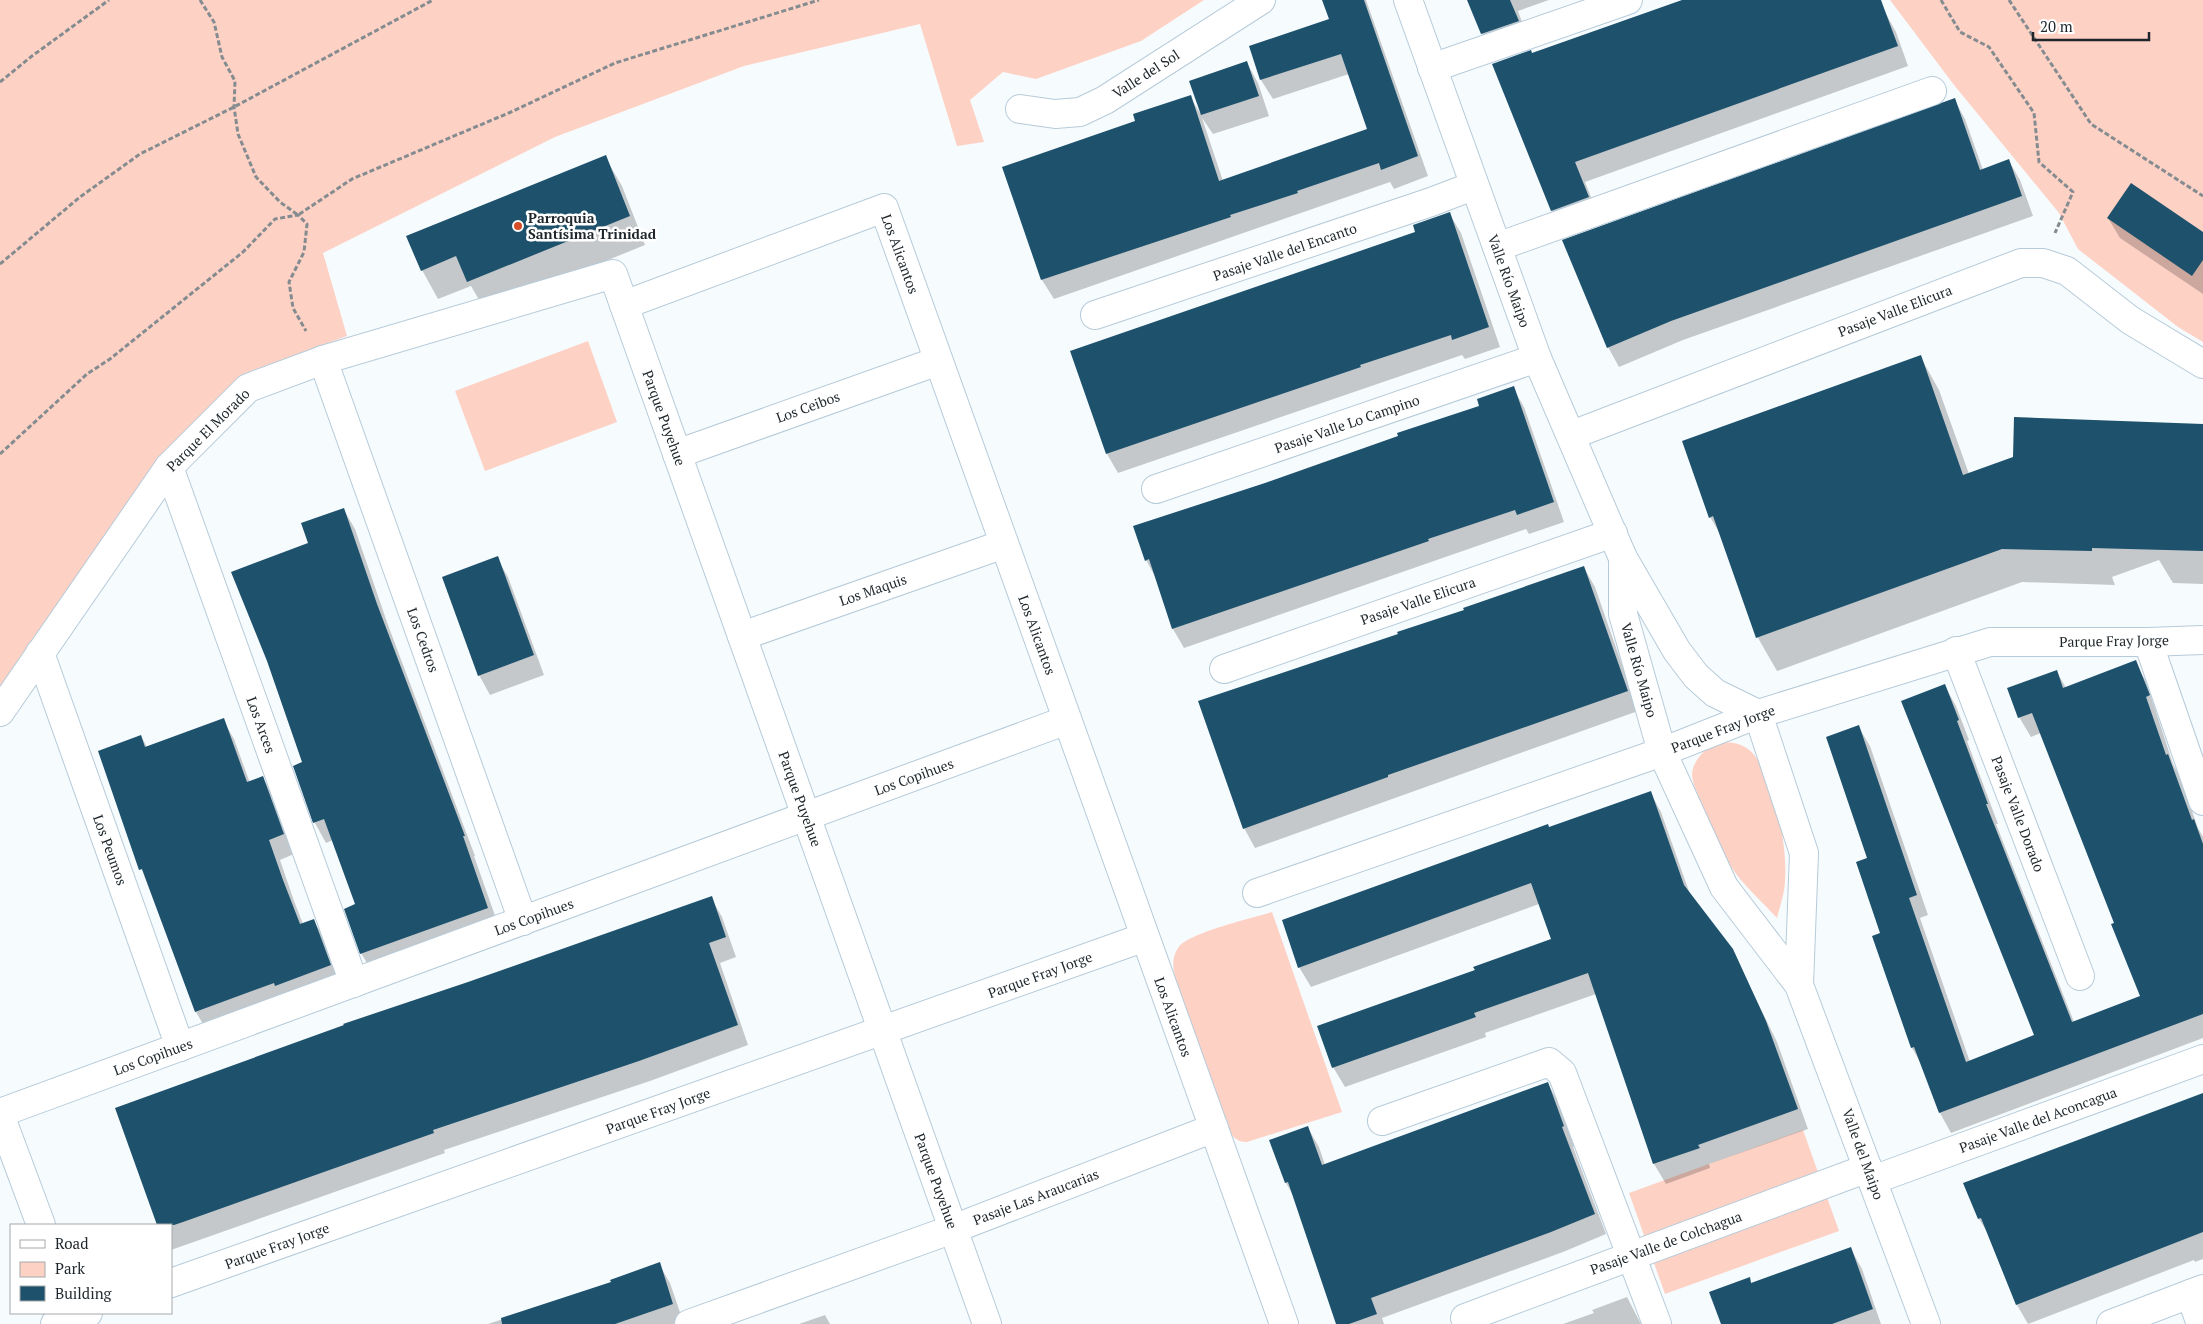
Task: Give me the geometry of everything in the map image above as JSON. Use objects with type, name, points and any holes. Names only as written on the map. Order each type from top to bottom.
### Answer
[{"type":"street","name":"Valle del Sol","points":[[1020,109],[1054,114],[1080,112],[1105,100],[1261,0]]},
{"type":"street","name":"Valle Río Maipo","points":[[1408,0],[1537,358],[1572,435],[1623,558],[1677,651],[1696,676],[1715,692],[1758,714]]},
{"type":"street","points":[[1432,68],[1628,0]]},
{"type":"street","points":[[1497,247],[1932,91]]},
{"type":"street","name":"Pasaje Valle del Encanto","points":[[1095,315],[1474,186]]},
{"type":"street","name":"Los Alicantos","points":[[624,305],[884,208],[1214,1128],[1275,1321]]},
{"type":"street","name":"Pasaje Valle Elicura","points":[[1572,435],[2021,263],[2043,263],[2067,271],[2130,320],[2203,364]]},
{"type":"street","name":"Parque El Morado","points":[[0,712],[169,467],[248,388],[323,360],[613,274]]},
{"type":"street","name":"Parque Puyehue","points":[[613,274],[987,1324]]},
{"type":"street","name":"Pasaje Valle Lo Campino","points":[[1156,489],[1537,358]]},
{"type":"street","name":"Los Cedros","points":[[323,360],[523,921]]},
{"type":"street","name":"Los Ceibos","points":[[677,454],[938,361]]},
{"type":"street","name":"Los Arces","points":[[169,467],[354,983]]},
{"type":"street","name":"Pasaje Valle Elicura","points":[[1224,669],[1613,532]]},
{"type":"street","name":"Los Maquis","points":[[742,636],[1004,544]]},
{"type":"street","name":"Valle Río Maipo","points":[[1623,558],[1623,614],[1662,752]]},
{"type":"street","name":"Parque Fray Jorge","points":[[1257,893],[1662,752],[1758,714],[1956,651],[1990,642],[2203,640]]},
{"type":"street","points":[[2148,642],[2203,802]]},
{"type":"street","name":"Pasaje Valle Dorado","points":[[1956,651],[2080,976]]},
{"type":"street","name":"Los Peumos","points":[[40,653],[180,1047]]},
{"type":"street","name":"Valle del Maipo","points":[[1758,714],[1804,853],[1799,985]]},
{"type":"street","name":"Los Copihues","points":[[0,1114],[1067,720]]},
{"type":"street","name":"Valle del Maipo","points":[[1662,752],[1724,887],[1799,985],[1926,1324]]},
{"type":"street","name":"Parque Fray Jorge","points":[[172,1283],[1145,937]]},
{"type":"street","name":"Pasaje Valle del Aconcagua","points":[[1870,1174],[2203,1059]]},
{"type":"street","points":[[1382,1121],[1548,1062],[1562,1073],[1657,1324]]},
{"type":"street","points":[[0,1114],[41,1224]]},
{"type":"street","name":"Pasaje Las Araucarias","points":[[689,1324],[953,1229],[1214,1128]]},
{"type":"street","name":"Pasaje Valle de Colchagua","points":[[1465,1318],[1631,1256],[1870,1174]]},
{"type":"street","points":[[2111,1324],[2197,1292],[2201,1324]]},
{"type":"path","points":[[0,82],[108,0]]},
{"type":"path","points":[[200,0],[214,22],[222,57],[236,80],[234,108],[238,134],[256,177],[280,202],[298,214],[307,224],[304,252],[289,282],[293,308],[323,360]]},
{"type":"path","points":[[0,264],[80,197],[140,154],[234,108],[433,0]]},
{"type":"path","points":[[0,454],[87,374],[110,359],[243,252],[275,219],[298,214],[352,178],[511,112],[615,63],[819,0]]},
{"type":"path","points":[[1941,0],[1960,32],[1989,47],[2034,113],[2039,162],[2072,192],[2043,263]]},
{"type":"path","points":[[2009,0],[2091,124],[2203,196]]},
{"type":"green space","points":[[0,0],[1204,0],[1141,41],[1036,79],[1003,72],[970,100],[984,142],[957,146],[920,24],[744,66],[555,137],[323,253],[347,336],[243,374],[159,457],[0,688]]},
{"type":"green space","points":[[1890,0],[2203,0],[2203,342],[2178,327],[2078,249],[2059,213],[1954,85]]},
{"type":"green space","points":[[588,341],[617,422],[485,471],[455,391]]},
{"type":"green space","points":[[1718,743],[1733,743],[1748,749],[1757,759],[1765,773],[1772,791],[1781,830],[1785,866],[1784,889],[1777,918],[1740,879],[1727,860],[1712,831],[1695,787],[1692,774],[1695,764],[1705,751]]},
{"type":"green space","points":[[1272,912],[1342,1112],[1243,1142],[1234,1138],[1227,1126],[1176,981],[1173,968],[1174,960],[1178,948],[1184,942],[1194,937]]},
{"type":"green space","points":[[1803,1130],[1839,1231],[1665,1294],[1629,1193]]},
{"type":"building","points":[[1322,0],[1364,0],[1418,156],[1381,170],[1379,163],[1297,191],[1298,193],[1230,215],[1231,217],[1041,280],[1002,167],[1135,121],[1133,114],[1191,95],[1219,181],[1367,129],[1341,54],[1260,80],[1249,46],[1329,19]]},
{"type":"building","points":[[1467,0],[1510,0],[1519,21],[1481,34]]},
{"type":"building","points":[[1682,0],[1881,0],[1898,46],[1575,162],[1589,197],[1551,211],[1492,64],[1531,50],[1532,53]]},
{"type":"building","points":[[1247,61],[1259,96],[1201,115],[1189,81]]},
{"type":"building","points":[[1955,98],[1980,170],[2009,159],[2022,196],[1671,321],[1607,348],[1562,240]]},
{"type":"building","name":"Parroquia Santísima Trinidad","points":[[606,155],[630,216],[467,282],[456,256],[421,271],[406,236]]},
{"type":"building","points":[[2131,183],[2203,232],[2203,260],[2192,276],[2107,218]]},
{"type":"building","points":[[1450,212],[1489,327],[1452,340],[1451,335],[1360,365],[1361,367],[1106,454],[1070,351],[1415,232],[1413,225]]},
{"type":"building","points":[[1921,355],[1963,475],[2013,457],[2014,417],[2203,424],[2203,551],[2092,548],[2092,551],[2002,549],[1756,638],[1713,516],[1709,518],[1682,441]]},
{"type":"building","points":[[1514,386],[1554,502],[1517,515],[1515,510],[1172,629],[1149,559],[1145,561],[1133,526],[1265,483],[1398,436],[1397,433],[1479,406],[1477,399]]},
{"type":"building","points":[[344,508],[377,604],[465,836],[463,836],[488,908],[360,954],[344,909],[355,904],[324,819],[313,823],[293,766],[302,762],[267,661],[231,572],[308,543],[301,523]]},
{"type":"building","points":[[498,556],[534,655],[478,676],[442,577]]},
{"type":"building","points":[[1584,566],[1628,691],[1388,775],[1388,777],[1243,829],[1198,701],[1398,634],[1397,632],[1464,610],[1463,608]]},
{"type":"building","points":[[2136,660],[2150,695],[2146,697],[2166,755],[2168,754],[2192,820],[2194,819],[2203,844],[2203,1014],[1939,1113],[1914,1047],[1911,1048],[1872,936],[1880,933],[1856,862],[1867,858],[1826,737],[1859,725],[1917,895],[1909,898],[1966,1062],[2034,1035],[1901,701],[1945,684],[1988,804],[1986,804],[2072,1022],[2140,996],[2111,924],[2114,923],[2032,713],[2018,718],[2007,688],[2057,670],[2063,688]]},
{"type":"building","points":[[224,718],[247,782],[263,776],[284,834],[269,840],[283,880],[300,924],[314,919],[331,965],[275,986],[274,983],[195,1012],[142,869],[139,870],[98,751],[141,735],[145,747]]},
{"type":"building","points":[[1651,791],[1684,885],[1733,949],[1766,1021],[1798,1109],[1698,1145],[1700,1148],[1653,1164],[1588,973],[1474,1013],[1476,1017],[1332,1068],[1317,1026],[1475,970],[1473,967],[1551,939],[1531,883],[1298,968],[1282,920],[1548,824],[1549,827]]},
{"type":"building","points":[[712,896],[726,937],[709,943],[738,1025],[639,1061],[433,1130],[434,1133],[183,1222],[174,1225],[157,1224],[115,1108],[343,1024]]},
{"type":"building","points":[[1548,1082],[1564,1126],[1562,1127],[1595,1214],[1371,1298],[1377,1314],[1349,1324],[1336,1324],[1288,1182],[1285,1183],[1269,1140],[1308,1126],[1322,1165]]},
{"type":"building","points":[[2203,1093],[2203,1232],[2016,1305],[1981,1218],[1978,1219],[1963,1183]]},
{"type":"building","points":[[1851,1247],[1873,1309],[1832,1324],[1721,1324],[1709,1292],[1750,1277],[1751,1283]]},
{"type":"building","points":[[660,1262],[673,1304],[615,1324],[502,1324],[501,1318],[611,1282],[610,1280]]},
{"type":"place","name":"Parroquia Santísima Trinidad","points":[[518,226]]}]
